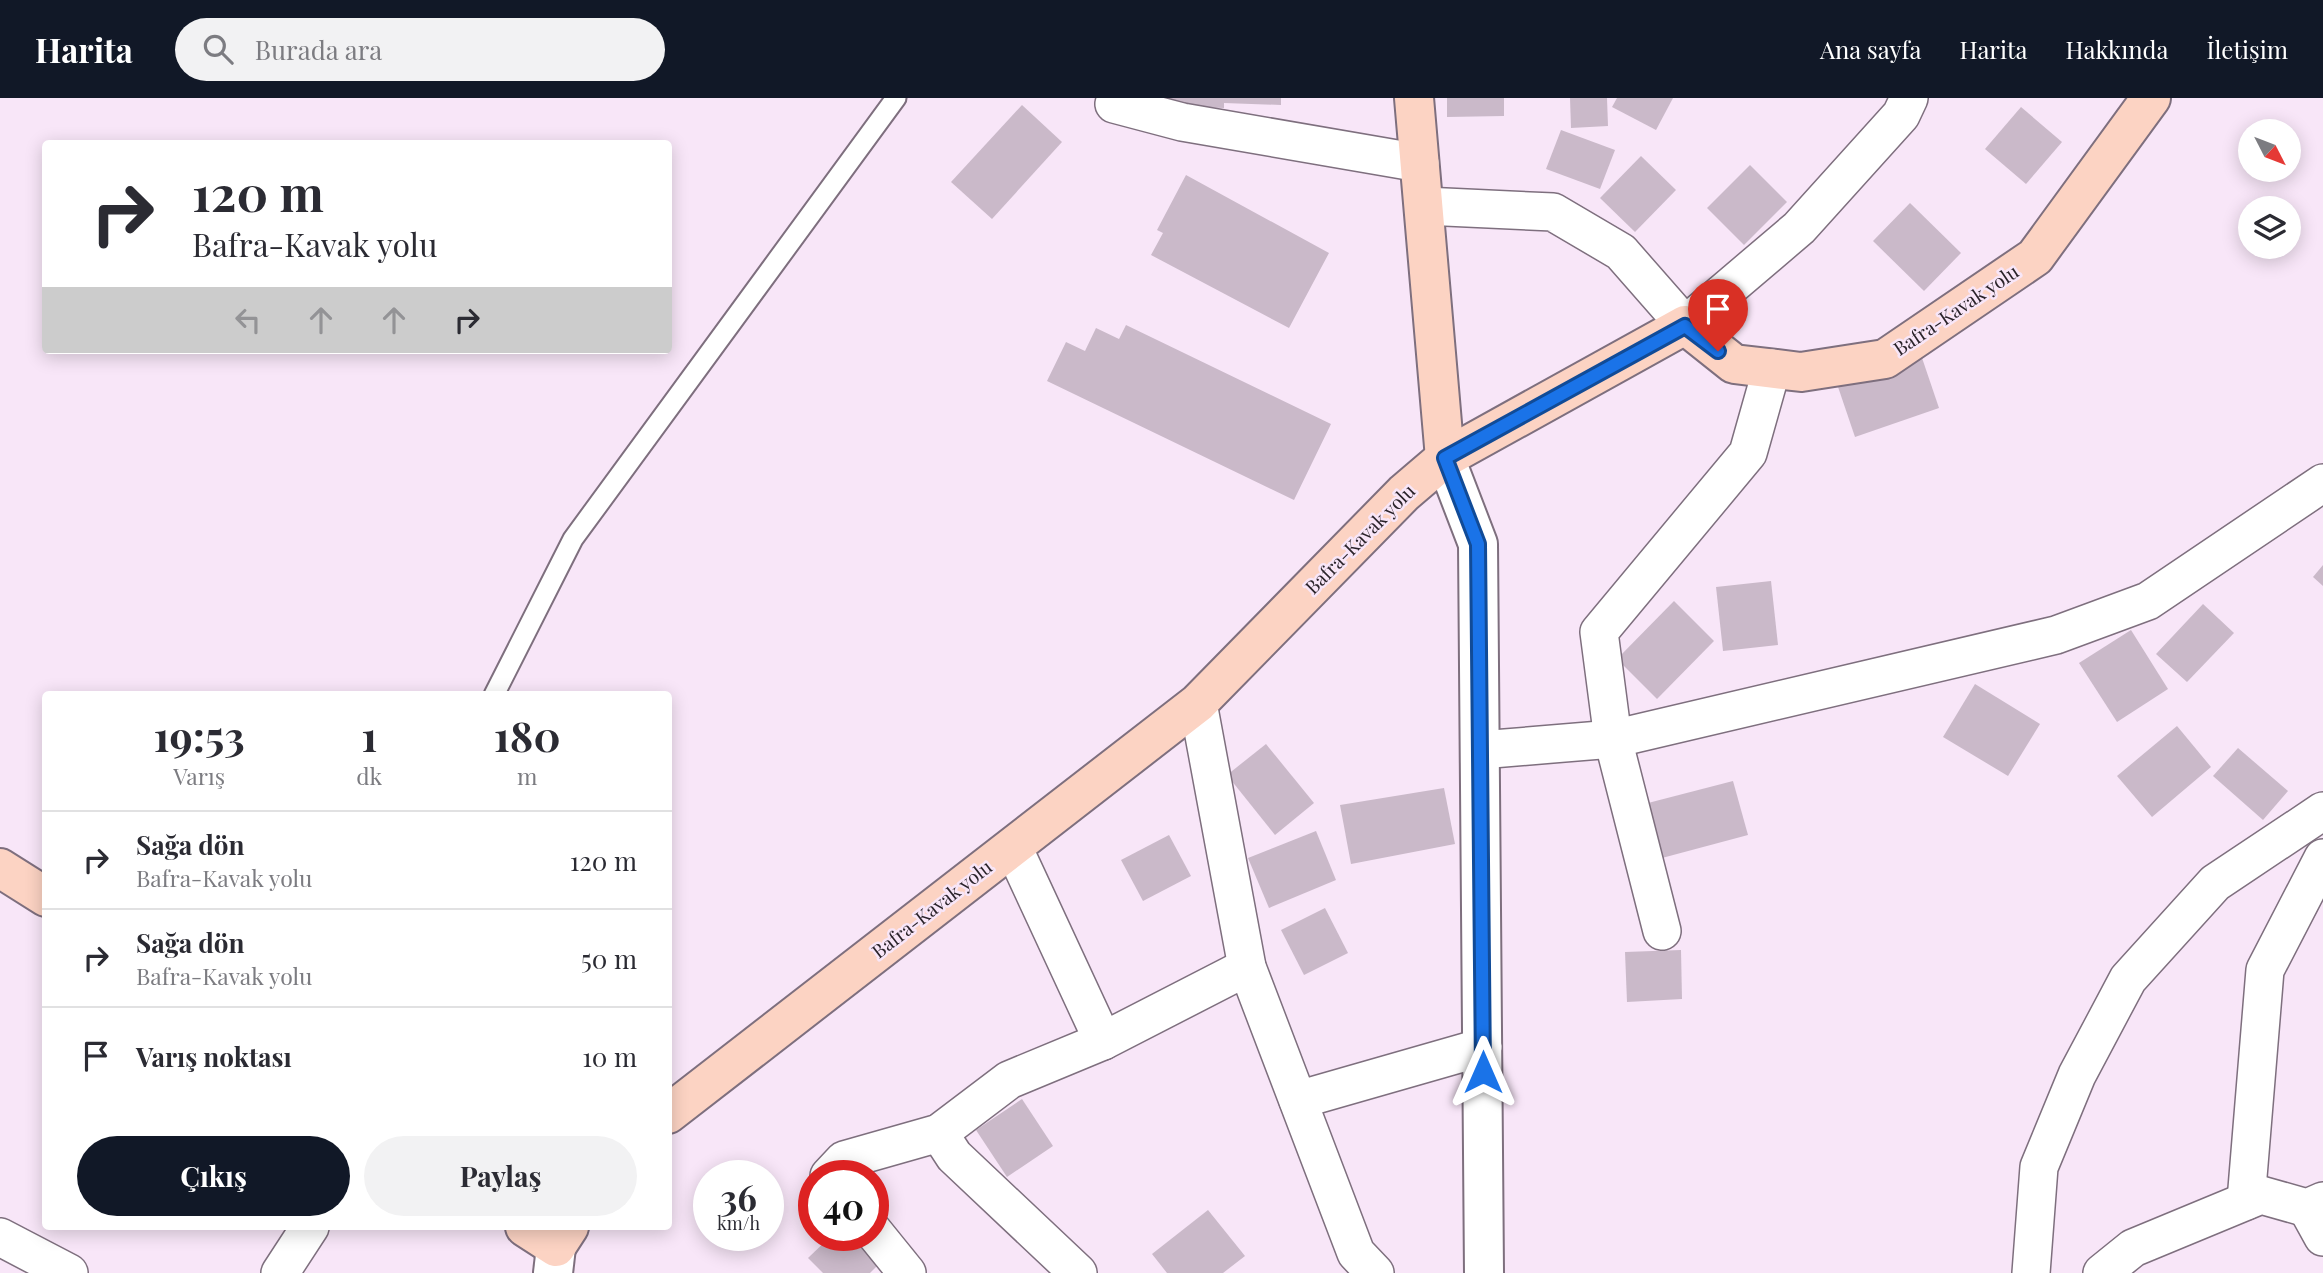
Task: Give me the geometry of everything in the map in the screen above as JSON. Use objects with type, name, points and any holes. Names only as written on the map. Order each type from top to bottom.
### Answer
[{"type":"main road","points":[[1414,98],[1445,458]]},
{"type":"main road","name":"Bafra-Kavak yolu","points":[[672,1111],[1198,703],[1404,492],[1445,458],[1685,326],[1734,364],[1801,372],[1885,359],[2035,257],[2151,98]]},
{"type":"main road","points":[[0,867],[42,894]]},
{"type":"street","points":[[1424,206],[1553,212],[1621,252],[1685,326],[1799,228],[1901,115],[1909,98]]},
{"type":"street","points":[[1115,104],[1182,122],[1420,163]]},
{"type":"street","points":[[1662,931],[1613,739],[1600,632],[1748,453],[1772,368]]},
{"type":"street","points":[[1445,458],[1478,544],[1484,1273]]},
{"type":"street","points":[[1480,750],[1613,739],[2056,635],[2148,601],[2323,483]]},
{"type":"street","points":[[1198,703],[1247,967],[1356,1253],[1375,1273]]},
{"type":"street","points":[[2031,1273],[2039,1167],[2077,1075],[2128,979],[2215,883],[2323,811]]},
{"type":"street","points":[[1013,847],[1102,1041]]},
{"type":"street","points":[[2246,1201],[2265,970],[2323,858]]},
{"type":"street","points":[[844,1160],[939,1133],[1009,1080],[1102,1041],[1247,967]]},
{"type":"street","points":[[1298,1100],[1483,1047]]},
{"type":"street","points":[[939,1133],[954,1156],[1078,1273]]},
{"type":"street","points":[[2102,1273],[2133,1248],[2261,1195],[2318,1215]]},
{"type":"street","points":[[280,1273],[308,1230]]},
{"type":"street","points":[[0,1237],[69,1273]]},
{"type":"street","points":[[889,1251],[907,1273]]},
{"type":"lane","points":[[496,691],[573,540],[896,98]]},
{"type":"building","points":[[1161,98],[1281,98],[1281,105],[1224,103],[1224,108],[1160,106]]},
{"type":"building","points":[[1447,98],[1504,98],[1504,116],[1447,117]]},
{"type":"building","points":[[1570,98],[1607,98],[1608,126],[1571,128]]},
{"type":"building","points":[[1617,98],[1673,98],[1656,130],[1612,107]]},
{"type":"building","points":[[1022,105],[1062,142],[992,219],[951,182]]},
{"type":"building","points":[[2021,107],[2062,142],[2026,184],[1985,149]]},
{"type":"building","points":[[1561,130],[1615,150],[1600,189],[1546,169]]},
{"type":"building","points":[[1641,156],[1676,190],[1635,232],[1600,198]]},
{"type":"building","points":[[1750,165],[1787,202],[1744,245],[1707,208]]},
{"type":"building","points":[[1186,175],[1329,253],[1289,328],[1151,255],[1163,233],[1157,230]]},
{"type":"building","points":[[1910,203],[1961,253],[1924,291],[1873,241]]},
{"type":"building","points":[[1126,325],[1331,424],[1294,500],[1047,381],[1066,342],[1085,351],[1096,328],[1119,339]]},
{"type":"building","points":[[1920,352],[1939,408],[1855,437],[1836,381]]},
{"type":"building","points":[[2323,565],[2323,586],[2313,577]]},
{"type":"building","points":[[1771,581],[1778,645],[1723,651],[1716,587]]},
{"type":"building","points":[[1674,601],[1714,641],[1657,699],[1617,659]]},
{"type":"building","points":[[2203,604],[2234,633],[2187,682],[2156,654]]},
{"type":"building","points":[[2131,630],[2168,689],[2117,722],[2079,663]]},
{"type":"building","points":[[1975,684],[2040,724],[2008,776],[1943,737]]},
{"type":"building","points":[[2177,726],[2211,767],[2152,817],[2117,776]]},
{"type":"building","points":[[1266,744],[1314,803],[1275,835],[1227,775]]},
{"type":"building","points":[[2238,748],[2288,791],[2263,820],[2213,776]]},
{"type":"building","points":[[1733,781],[1748,835],[1662,858],[1648,803]]},
{"type":"building","points":[[1444,788],[1455,844],[1351,864],[1340,805]]},
{"type":"building","points":[[1316,831],[1336,880],[1269,908],[1248,858]]},
{"type":"building","points":[[1169,835],[1191,876],[1143,901],[1121,860]]},
{"type":"building","points":[[1325,908],[1348,953],[1304,975],[1281,930]]},
{"type":"building","points":[[1681,950],[1682,999],[1627,1002],[1625,952]]},
{"type":"building","points":[[1022,1099],[1053,1146],[1007,1177],[976,1130]]},
{"type":"building","points":[[1208,1210],[1245,1256],[1223,1273],[1167,1273],[1152,1254]]},
{"type":"building","points":[[815,1251],[876,1251],[884,1259],[870,1273],[823,1273],[808,1258]]},
{"type":"route","points":[[1483,1072],[1478,544],[1445,458],[1685,326],[1718,351]]}]
